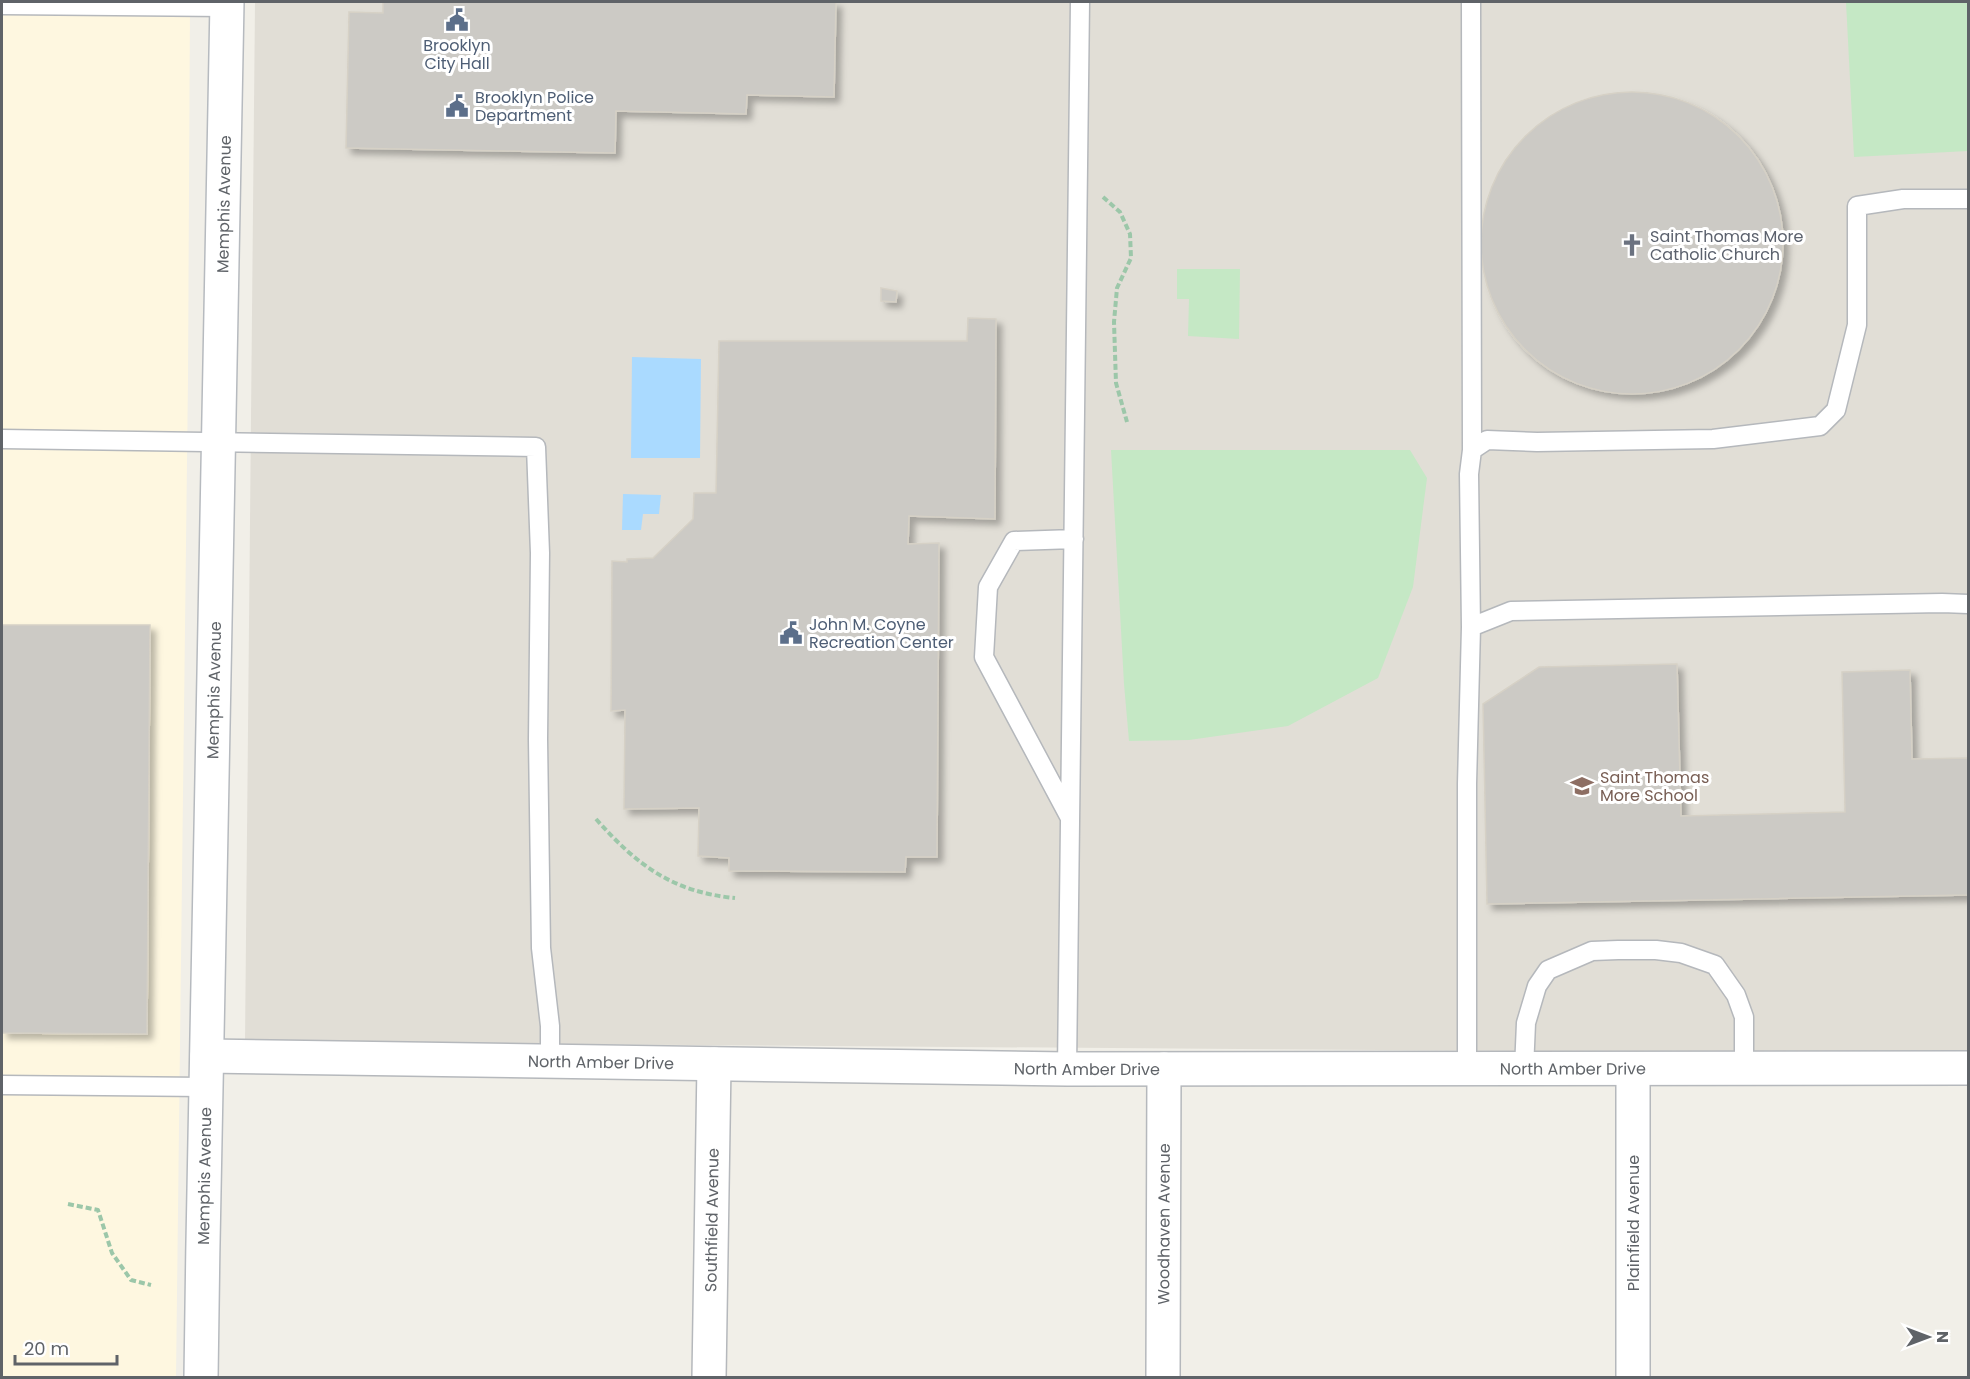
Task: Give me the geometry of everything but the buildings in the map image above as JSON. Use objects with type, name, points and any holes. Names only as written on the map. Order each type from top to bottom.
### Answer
[{"type":"street","name":"Memphis Avenue","points":[[201,1377],[227,4]]},
{"type":"street","name":"North Amber Drive","points":[[206,1071],[550,1060],[1067,1069],[1968,1068]]},
{"type":"street","name":"Southfield Avenue","points":[[709,1377],[714,1064]]},
{"type":"street","name":"Woodhaven Avenue","points":[[1163,1377],[1164,1069]]},
{"type":"street","name":"Plainfield Avenue","points":[[1634,1069],[1634,1377]]},
{"type":"lane","points":[[1067,1069],[1080,2]]},
{"type":"lane","points":[[1467,1069],[1467,784],[1471,627],[1469,474],[1472,450],[1471,2]]},
{"type":"lane","points":[[2,5],[227,4]]},
{"type":"lane","points":[[1472,450],[1487,440],[1537,442],[1713,439],[1820,426],[1836,410],[1857,325],[1857,206],[1903,199],[1968,199]]},
{"type":"lane","points":[[2,439],[536,447],[540,553],[538,739],[541,948],[550,1026],[550,1060]]},
{"type":"lane","points":[[1071,820],[984,657],[988,587],[1014,541],[1074,539]]},
{"type":"lane","points":[[1471,627],[1511,612],[1968,604]]},
{"type":"lane","points":[[1524,1069],[1526,1023],[1537,986],[1548,970],[1592,951],[1656,950],[1681,953],[1715,965],[1736,994],[1744,1017],[1744,1069]]},
{"type":"lane","points":[[2,1085],[206,1071]]},
{"type":"path","points":[[1103,197],[1120,212],[1130,234],[1131,258],[1117,288],[1114,322],[1116,383],[1126,422]]},
{"type":"path","points":[[596,819],[617,842],[652,872],[690,890],[735,898]]},
{"type":"path","points":[[68,1204],[98,1210],[112,1253],[130,1280],[151,1286]]},
{"type":"shaded area","points":[[2,2],[190,2],[188,378],[176,1377],[2,1378]]},
{"type":"shaded area","points":[[255,2],[1968,2],[1968,1054],[245,1042]]},
{"type":"green space","points":[[1846,2],[1968,2],[1968,151],[1854,157]]},
{"type":"green space","points":[[1177,269],[1240,269],[1239,339],[1188,336],[1189,299],[1177,299]]},
{"type":"green space","points":[[1111,450],[1410,450],[1427,478],[1413,587],[1378,678],[1288,726],[1189,740],[1129,741]]},
{"type":"water","points":[[632,357],[701,359],[700,458],[631,458]]},
{"type":"water","points":[[623,494],[661,495],[659,514],[643,514],[641,530],[622,530]]},
{"type":"place","name":"Brooklyn City Hall","points":[[457,20]]},
{"type":"place","name":"Brooklyn Police Department","points":[[457,106]]},
{"type":"place","name":"Saint Thomas More Catholic Church","points":[[1632,245]]},
{"type":"place","name":"John M. Coyne Recreation Center","points":[[791,633]]},
{"type":"place","name":"Saint Thomas More School","points":[[1582,786]]}]
